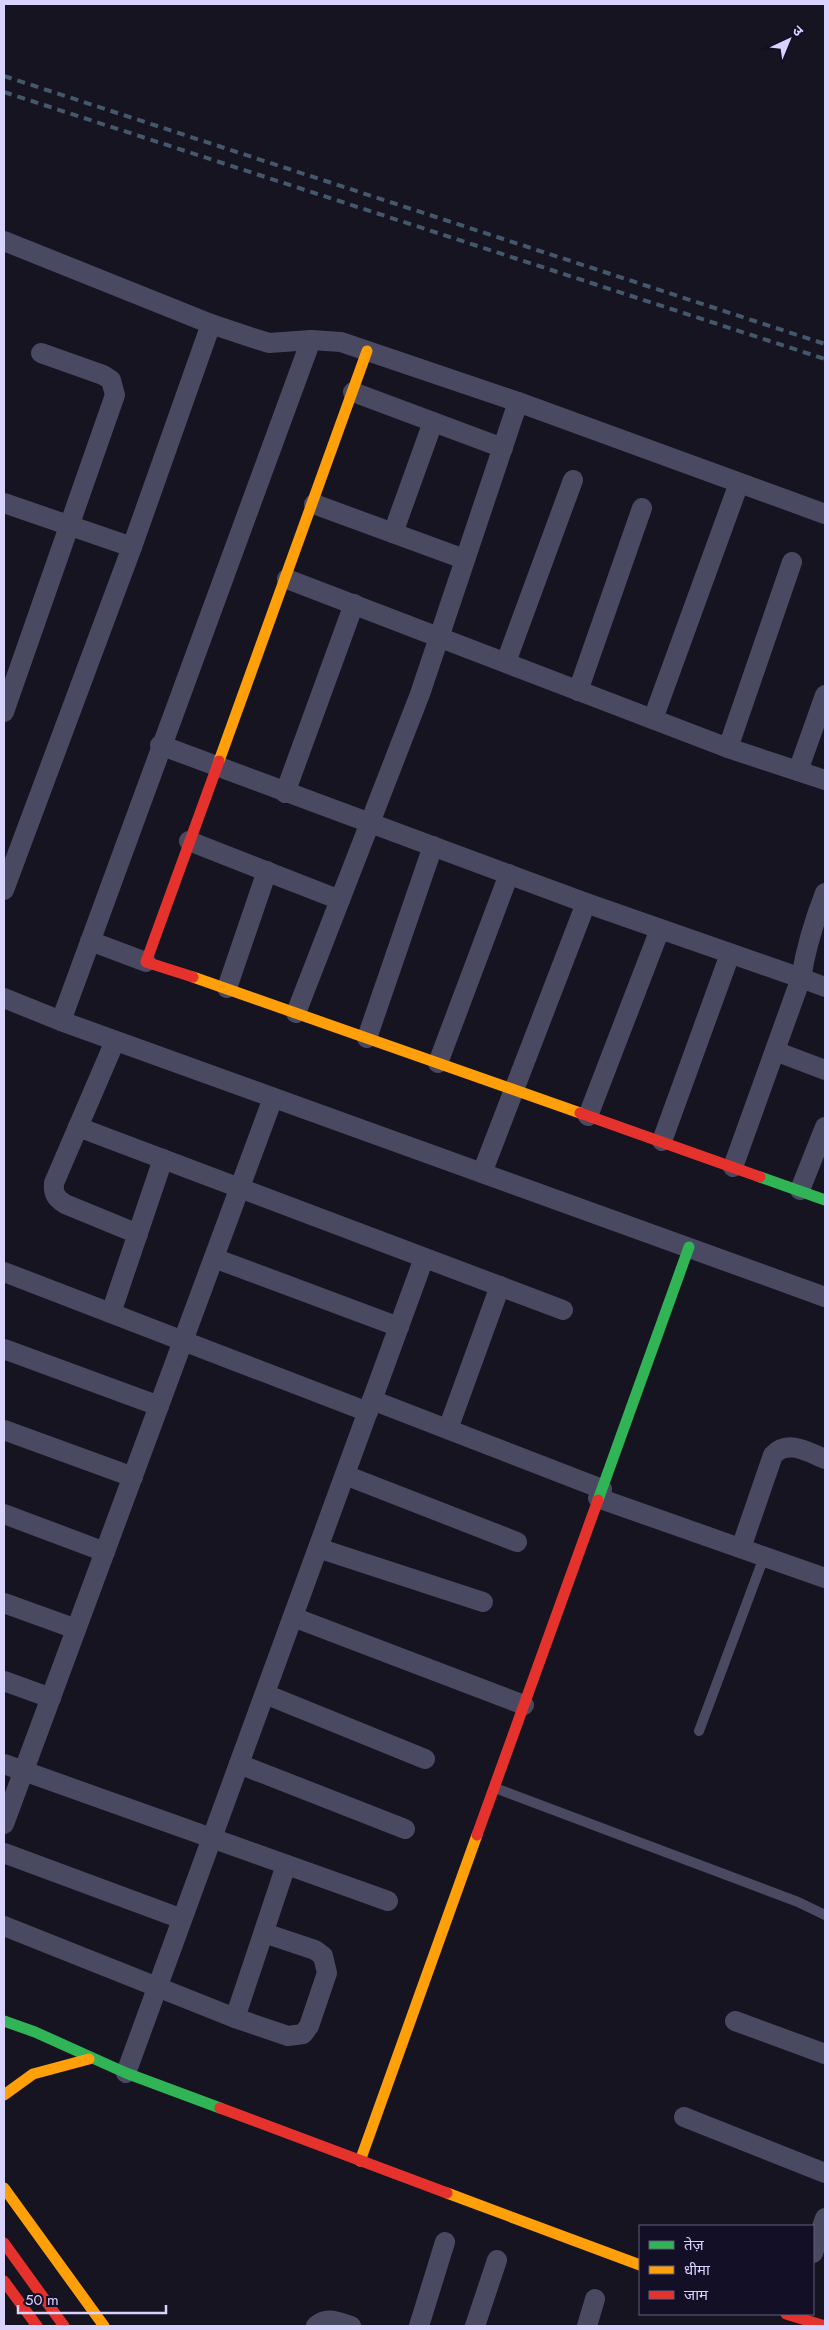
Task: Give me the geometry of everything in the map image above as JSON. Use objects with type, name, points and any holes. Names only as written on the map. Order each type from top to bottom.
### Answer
[{"type":"main road","points":[[368,352],[287,579],[146,962],[227,988],[825,1200]]},
{"type":"main road","points":[[360,2161],[689,1248]]},
{"type":"main road","points":[[4,2021],[89,2059],[639,2265]]},
{"type":"main road","points":[[4,2095],[33,2074],[89,2059]]},
{"type":"main road","points":[[4,2188],[104,2326]]},
{"type":"main road","points":[[4,2243],[64,2326]]},
{"type":"main road","points":[[4,2280],[36,2326]]},
{"type":"main road","points":[[789,2317],[825,2326]]},
{"type":"street","points":[[4,241],[211,324],[261,340],[341,342],[518,402],[825,514]]},
{"type":"street","points":[[4,890],[132,547],[211,324]]},
{"type":"street","points":[[61,1022],[160,745],[225,578],[311,340]]},
{"type":"street","points":[[4,712],[115,395],[114,385],[111,380],[103,375],[41,354]]},
{"type":"street","points":[[353,392],[503,448]]},
{"type":"street","points":[[296,1013],[420,694],[518,402]]},
{"type":"street","points":[[393,533],[434,422]]},
{"type":"street","points":[[506,662],[574,480]]},
{"type":"street","points":[[653,719],[739,483]]},
{"type":"street","points":[[4,503],[132,547]]},
{"type":"street","points":[[314,504],[464,559]]},
{"type":"street","points":[[578,691],[642,508]]},
{"type":"street","points":[[728,748],[792,562]]},
{"type":"street","points":[[287,579],[728,748],[825,780]]},
{"type":"street","points":[[285,793],[354,604]]},
{"type":"street","points":[[798,770],[825,695]]},
{"type":"street","points":[[160,745],[285,793],[825,988]]},
{"type":"street","points":[[189,841],[340,900]]},
{"type":"street","points":[[366,1038],[433,846]]},
{"type":"street","points":[[227,988],[267,871]]},
{"type":"street","points":[[438,1063],[509,874]]},
{"type":"street","points":[[733,1167],[801,978],[805,951],[813,923],[825,893]]},
{"type":"street","points":[[482,1173],[586,902]]},
{"type":"street","points":[[588,1116],[660,929]]},
{"type":"street","points":[[90,941],[146,962]]},
{"type":"street","points":[[662,1141],[730,954]]},
{"type":"street","points":[[4,998],[61,1022],[825,1297]]},
{"type":"street","points":[[115,1041],[54,1183],[53,1192],[57,1199],[65,1204],[138,1234]]},
{"type":"street","points":[[775,1051],[825,1070]]},
{"type":"street","points":[[4,1824],[273,1098]]},
{"type":"street","points":[[78,1127],[563,1310]]},
{"type":"street","points":[[800,1190],[821,1149],[825,1127]]},
{"type":"street","points":[[111,1313],[163,1159]]},
{"type":"street","points":[[214,1258],[399,1327]]},
{"type":"street","points":[[126,2073],[424,1258]]},
{"type":"street","points":[[4,1272],[183,1341],[370,1406],[448,1429],[600,1493],[764,1557],[825,1578]]},
{"type":"street","points":[[448,1429],[500,1286]]},
{"type":"street","points":[[4,1349],[159,1406]]},
{"type":"street","points":[[4,1430],[133,1477]]},
{"type":"street","points":[[741,1548],[773,1455],[779,1449],[787,1446],[825,1459]]},
{"type":"street","points":[[345,1475],[517,1542]]},
{"type":"street","points":[[4,1514],[105,1552]]},
{"type":"street","points":[[318,1548],[483,1602]]},
{"type":"street","points":[[4,1603],[76,1629]]},
{"type":"street","points":[[293,1617],[524,1705]]},
{"type":"street","points":[[4,1682],[51,1698]]},
{"type":"street","points":[[265,1694],[425,1759]]},
{"type":"street","points":[[4,1764],[388,1901]]},
{"type":"street","points":[[239,1764],[405,1829]]},
{"type":"street","points":[[4,1852],[182,1919]]},
{"type":"street","points":[[234,2018],[286,1865]]},
{"type":"street","points":[[4,1926],[234,2018],[288,2036],[303,2034],[309,2026],[327,1973],[323,1956],[315,1950],[264,1933]]},
{"type":"street","points":[[735,2021],[825,2054]]},
{"type":"street","points":[[684,2117],[825,2173]]},
{"type":"street","points":[[814,2250],[825,2218]]},
{"type":"street","points":[[419,2326],[445,2242]]},
{"type":"street","points":[[475,2326],[497,2260]]},
{"type":"street","points":[[587,2326],[595,2299]]},
{"type":"street","points":[[316,2326],[322,2321],[333,2320],[351,2326]]},
{"type":"lane","points":[[699,1731],[764,1557]]},
{"type":"lane","points":[[494,1788],[798,1902],[825,1915]]},
{"type":"railway","points":[[4,76],[825,344]]},
{"type":"railway","points":[[4,92],[825,359]]},
{"type":"traffic: fast","points":[[760,1177],[825,1200]]},
{"type":"traffic: fast","points":[[598,1500],[689,1247]]},
{"type":"traffic: fast","points":[[4,2021],[35,2032],[126,2073],[220,2108]]},
{"type":"traffic: slow","points":[[219,761],[367,351]]},
{"type":"traffic: slow","points":[[193,977],[580,1113]]},
{"type":"traffic: slow","points":[[360,2161],[477,1835]]},
{"type":"traffic: slow","points":[[4,2095],[33,2074],[89,2059]]},
{"type":"traffic: slow","points":[[4,2188],[104,2326]]},
{"type":"traffic: slow","points":[[447,2193],[639,2265]]},
{"type":"traffic: jam","points":[[193,977],[146,962],[219,761]]},
{"type":"traffic: jam","points":[[580,1113],[760,1177]]},
{"type":"traffic: jam","points":[[477,1835],[598,1500]]},
{"type":"traffic: jam","points":[[220,2108],[447,2193]]},
{"type":"traffic: jam","points":[[4,2243],[64,2326]]},
{"type":"traffic: jam","points":[[4,2281],[37,2326]]},
{"type":"traffic: jam","points":[[789,2315],[825,2326]]}]
